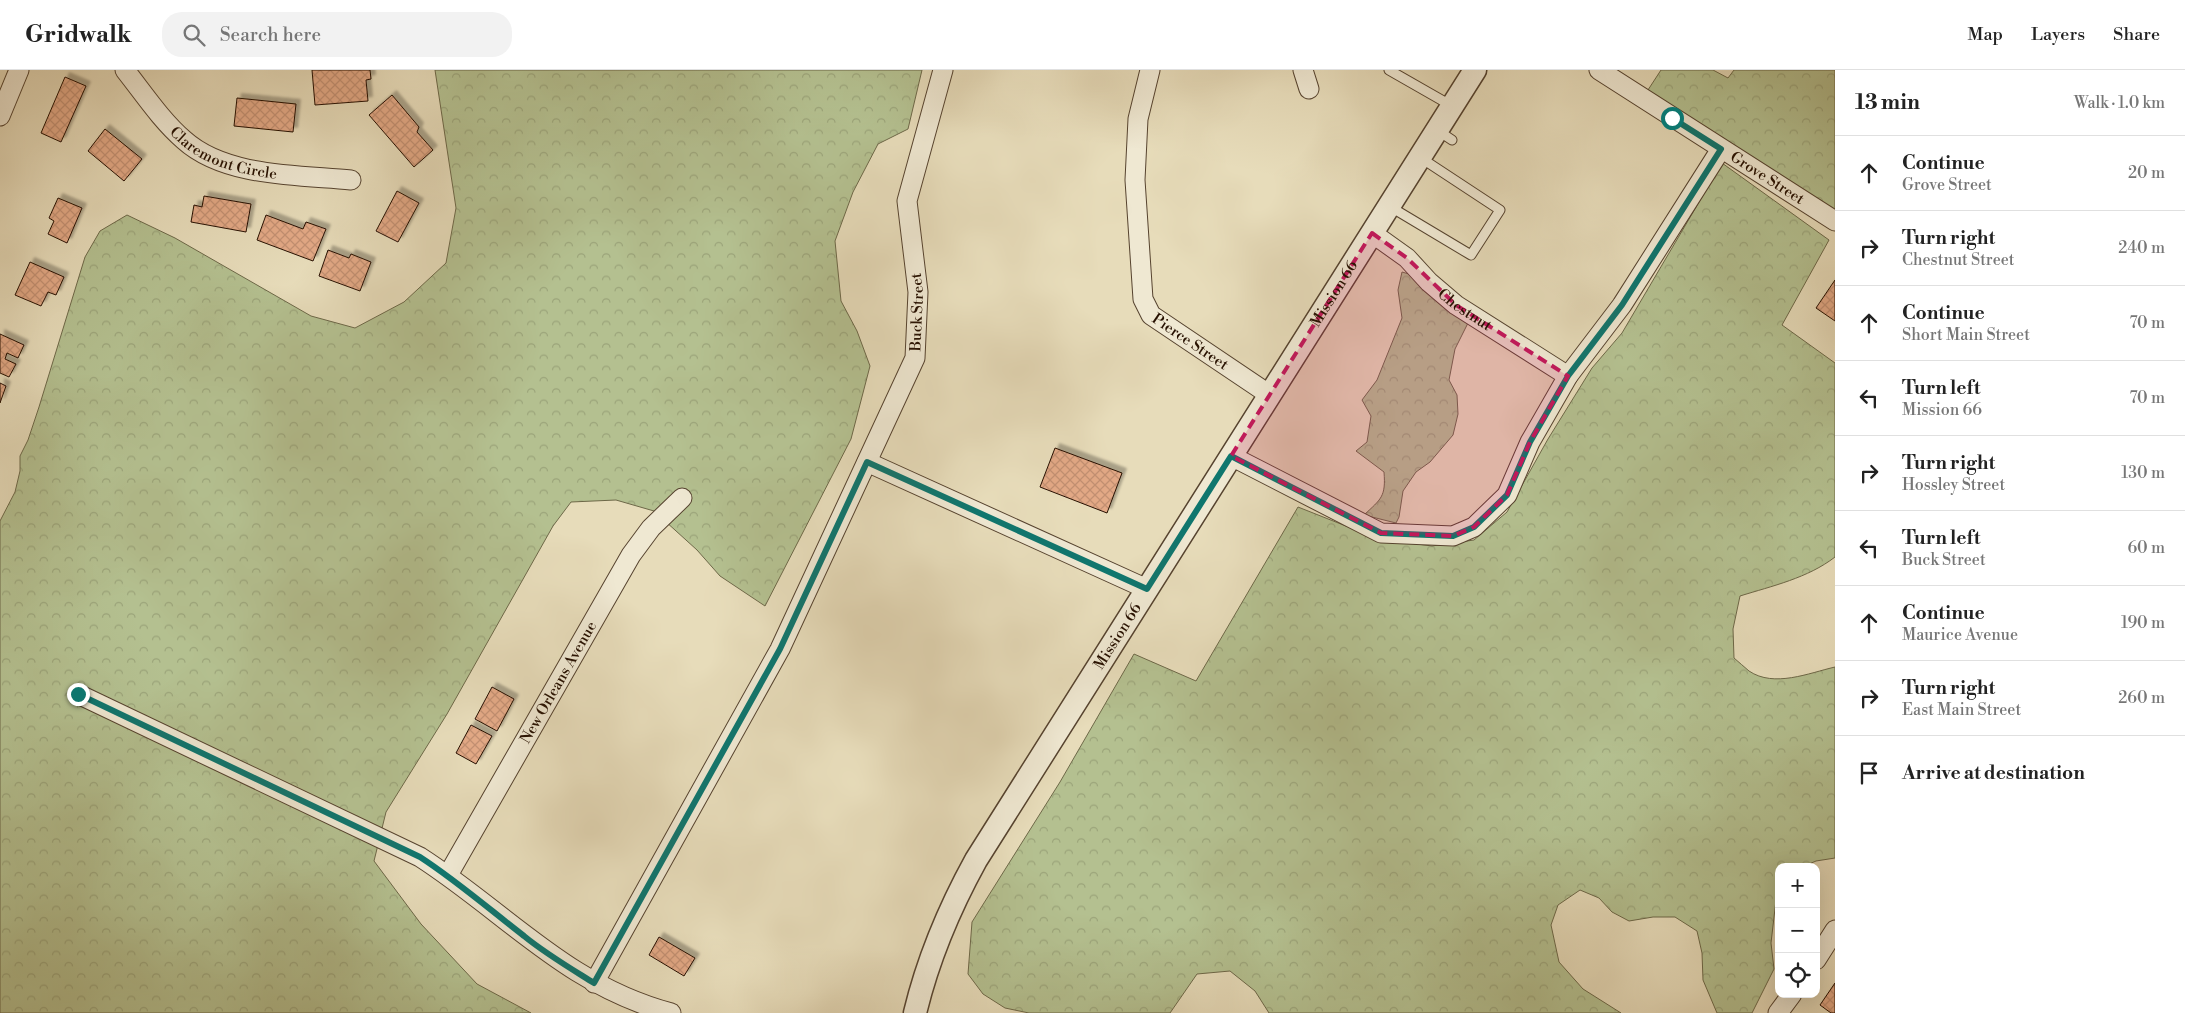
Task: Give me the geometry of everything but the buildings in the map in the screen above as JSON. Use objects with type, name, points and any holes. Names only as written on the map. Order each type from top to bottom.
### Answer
[{"type":"street","points":[[0,116],[20,70]]},
{"type":"street","name":"Claremont Circle","points":[[125,70],[166,124],[206,157],[224,164],[250,170],[351,180]]},
{"type":"street","name":"Buck Street","points":[[594,983],[780,649],[915,358],[918,292],[908,202],[943,70]]},
{"type":"street","name":"Pierce Street","points":[[1150,70],[1138,120],[1135,180],[1143,299],[1151,316],[1270,395]]},
{"type":"street","points":[[1303,70],[1309,89]]},
{"type":"street","name":"Mission 66","points":[[915,1013],[934,947],[951,907],[976,860],[1420,157],[1444,135],[1452,106],[1475,70]]},
{"type":"street","name":"Grove Street","points":[[1598,70],[1835,221]]},
{"type":"street","points":[[1231,456],[1381,533],[1453,536],[1474,527],[1507,495],[1530,442],[1568,376],[1622,305],[1721,149]]},
{"type":"street","name":"Chestnut","points":[[1372,233],[1407,258],[1429,282],[1456,305],[1568,376]]},
{"type":"street","points":[[867,462],[1147,589]]},
{"type":"street","name":"New Orleans Avenue","points":[[448,876],[631,555],[651,528],[682,498]]},
{"type":"street","points":[[78,694],[420,857],[448,876],[561,963],[594,983],[625,997],[671,1013]]},
{"type":"street","points":[[1820,954],[1835,930]]},
{"type":"street","points":[[1778,1013],[1789,998]]},
{"type":"lane","points":[[1389,70],[1452,106]]},
{"type":"lane","points":[[1389,206],[1471,255],[1500,210],[1420,157]]},
{"type":"highlighted area","points":[[1372,233],[1407,258],[1456,305],[1568,376],[1530,442],[1507,495],[1474,527],[1453,536],[1381,533],[1231,456]]},
{"type":"green space","points":[[435,70],[922,70],[908,129],[878,144],[853,192],[835,241],[841,301],[857,331],[870,366],[851,439],[765,606],[720,576],[697,550],[654,511],[616,500],[571,502],[553,526],[447,714],[386,812],[374,861],[421,924],[477,984],[531,1013],[0,1013],[0,521],[15,492],[20,471],[20,456],[28,440],[39,407],[85,257],[100,231],[127,215],[175,238],[311,316],[355,328],[404,302],[446,263],[456,208]]},
{"type":"green space","points":[[1661,70],[1713,70],[1728,78],[1734,70],[1835,70],[1835,211],[1646,93]]},
{"type":"green space","points":[[1722,163],[1829,240],[1782,325],[1835,363],[1835,557],[1802,576],[1740,596],[1733,629],[1734,658],[1749,671],[1759,676],[1780,679],[1792,678],[1835,667],[1835,858],[1811,863],[1775,863],[1775,909],[1771,943],[1774,969],[1752,1013],[1717,1013],[1703,980],[1702,953],[1697,931],[1675,917],[1653,917],[1629,921],[1612,912],[1599,898],[1580,890],[1558,905],[1551,925],[1559,962],[1583,989],[1621,1013],[1269,1013],[1255,991],[1230,971],[1197,974],[1170,1013],[1029,1013],[1005,1008],[983,994],[968,974],[972,922],[1060,782],[1134,654],[1196,681],[1298,507],[1366,534],[1387,540],[1432,546],[1474,540],[1507,512],[1548,439],[1592,368],[1622,333]]},
{"type":"green space","points":[[1402,272],[1416,276],[1468,323],[1455,349],[1449,380],[1457,395],[1458,414],[1453,435],[1430,462],[1416,472],[1403,491],[1399,517],[1396,523],[1364,515],[1381,497],[1384,487],[1384,472],[1356,451],[1367,442],[1371,416],[1362,400],[1377,380],[1402,318],[1398,290]]},
{"type":"route","points":[[78,694],[420,857],[448,876],[525,937],[561,963],[594,983],[780,649],[867,462],[1147,589],[1231,456],[1381,533],[1453,536],[1474,527],[1507,495],[1530,442],[1568,376],[1622,305],[1721,149],[1672,118]]}]
